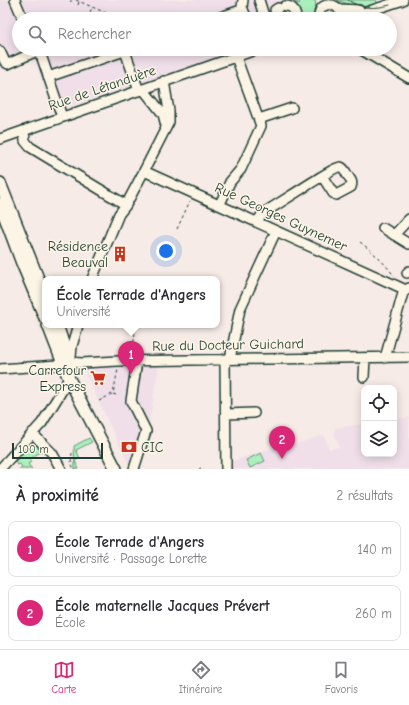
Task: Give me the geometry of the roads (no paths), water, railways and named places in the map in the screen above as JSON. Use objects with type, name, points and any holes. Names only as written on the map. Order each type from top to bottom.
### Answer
[{"type":"main road","points":[[0,183],[42,288]]},
{"type":"main road","points":[[0,204],[42,311]]},
{"type":"main road","points":[[50,328],[124,469]]},
{"type":"main road","points":[[58,328],[67,363],[69,378],[116,469]]},
{"type":"street","points":[[15,0],[20,12]]},
{"type":"street","points":[[237,0],[236,6],[238,12]]},
{"type":"street","points":[[243,0],[242,7],[244,12]]},
{"type":"street","points":[[259,0],[263,12]]},
{"type":"street","points":[[271,0],[279,8]]},
{"type":"street","points":[[351,12],[403,0]]},
{"type":"street","points":[[324,3],[335,4],[339,12]]},
{"type":"street","points":[[279,8],[290,6],[293,8],[294,12]]},
{"type":"street","points":[[278,12],[279,8]]},
{"type":"street","points":[[0,51],[5,62],[8,64],[24,56]]},
{"type":"street","points":[[40,56],[62,117]]},
{"type":"street","points":[[48,77],[109,56]]},
{"type":"street","points":[[129,56],[141,90],[163,114],[166,130]]},
{"type":"street","points":[[220,204],[230,182],[241,169],[260,128],[259,119],[236,56]]},
{"type":"street","name":"Rue de Létanduère","points":[[0,139],[236,56]]},
{"type":"street","points":[[373,56],[408,75]]},
{"type":"street","points":[[96,276],[126,205],[166,130],[170,117],[164,82]]},
{"type":"street","points":[[259,119],[292,108]]},
{"type":"street","points":[[24,130],[25,141],[30,147],[126,205]]},
{"type":"street","name":"Rue Georges Guynemer","points":[[144,171],[407,289]]},
{"type":"street","points":[[257,222],[262,214],[322,176]]},
{"type":"street","points":[[93,276],[119,214],[126,205]]},
{"type":"street","points":[[394,235],[409,219]]},
{"type":"street","points":[[383,228],[409,244]]},
{"type":"street","points":[[226,469],[227,359],[240,309],[276,231]]},
{"type":"street","points":[[385,358],[402,296],[407,289]]},
{"type":"street","points":[[67,363],[68,340],[73,328]]},
{"type":"street","points":[[67,363],[77,328]]},
{"type":"street","name":"Rue du Docteur Guichard","points":[[0,369],[67,363],[135,361],[409,357]]},
{"type":"street","points":[[364,377],[365,358]]},
{"type":"street","points":[[134,469],[146,433],[145,428],[131,401],[135,361]]},
{"type":"street","points":[[0,469],[42,423],[69,378]]},
{"type":"street","points":[[226,414],[254,413]]},
{"type":"street","points":[[32,433],[52,453],[61,469]]},
{"type":"tram line","points":[[348,0],[363,7],[390,5]]},
{"type":"place","name":"Résidence Beauval","points":[[120,254]]},
{"type":"place","name":"École Terrade d'Angers","points":[[131,374]]},
{"type":"place","name":"Carrefour Express","points":[[98,378]]},
{"type":"place","name":"CIC","points":[[129,447]]},
{"type":"place","name":"École maternelle Jacques Prévert","points":[[282,459]]}]
